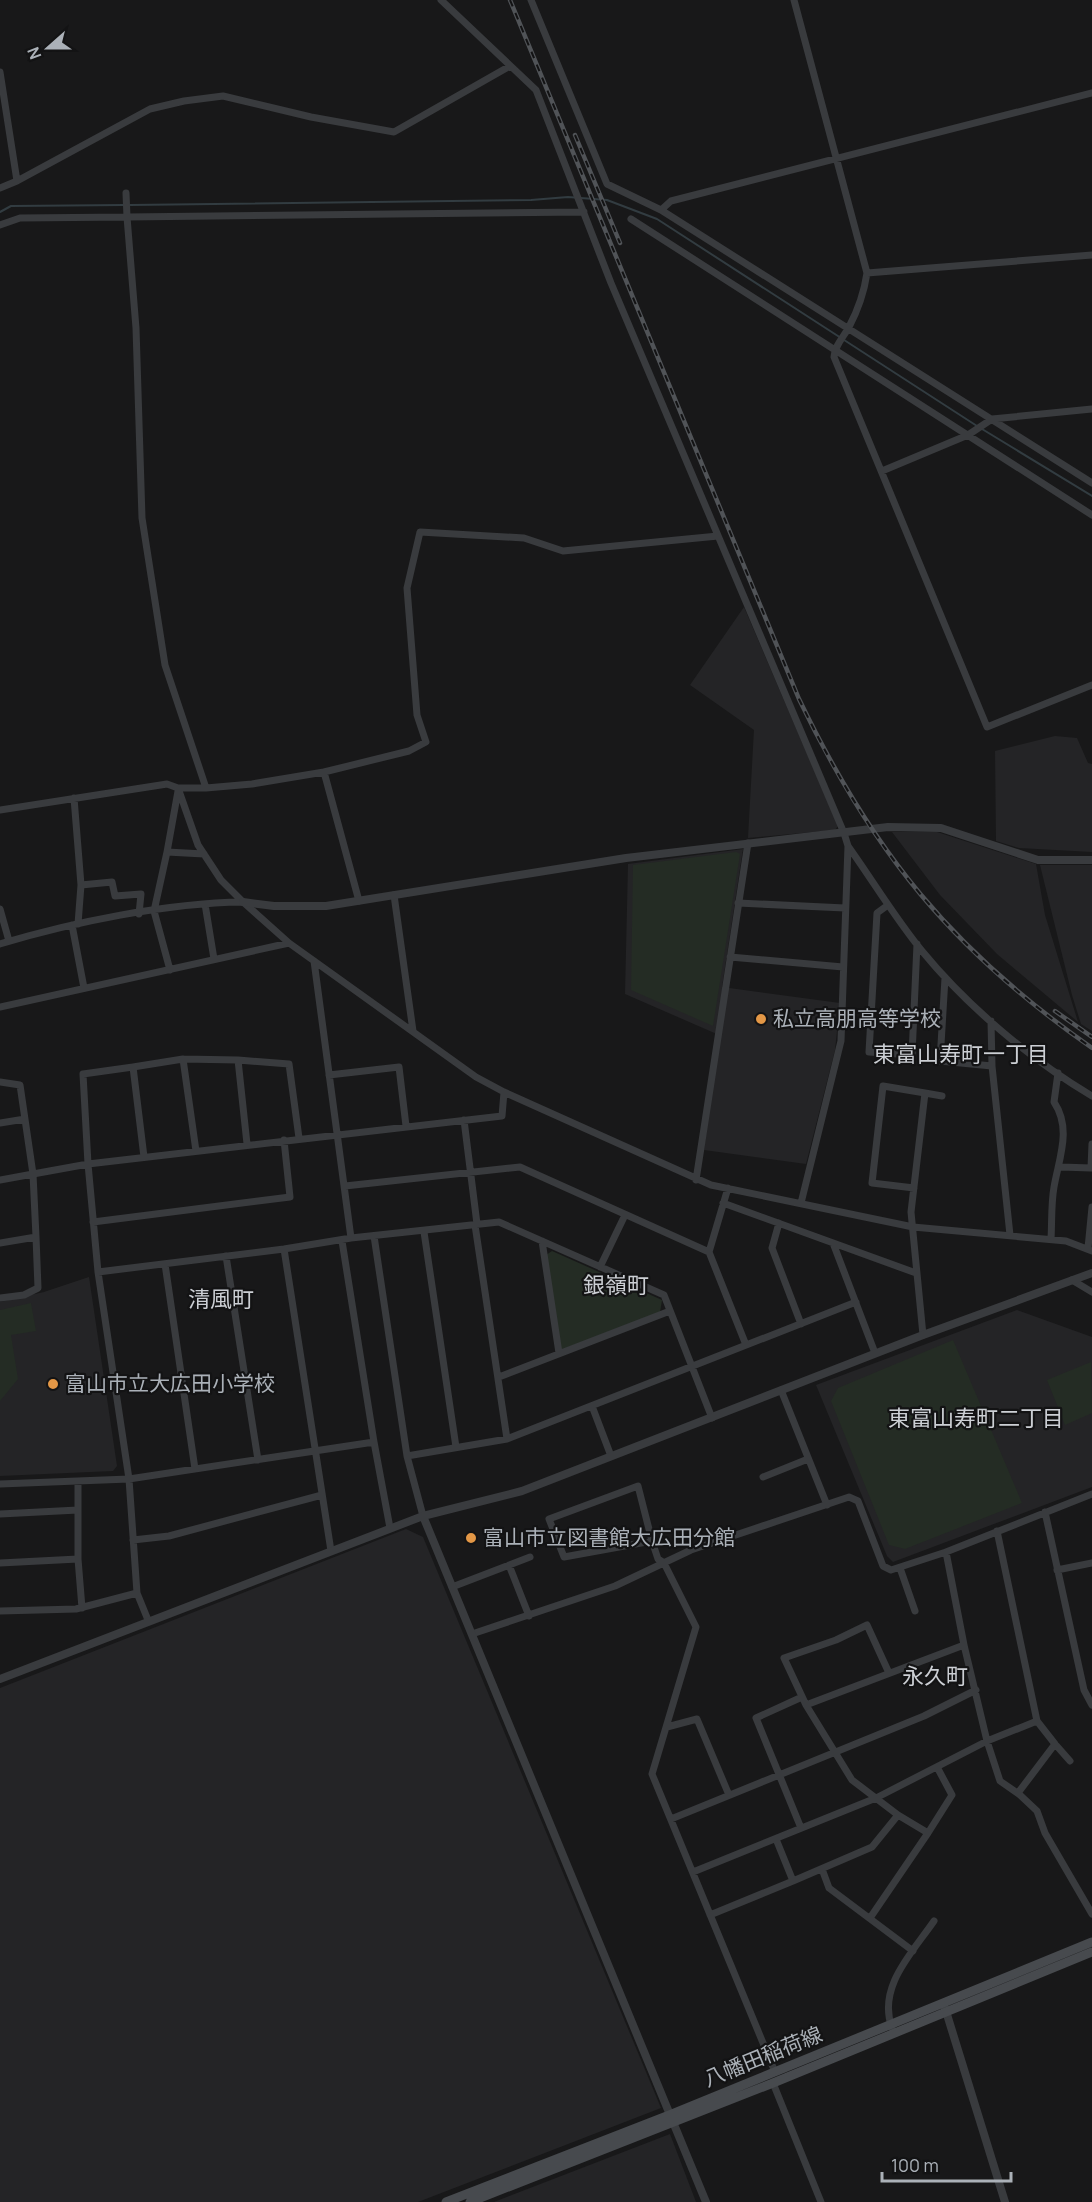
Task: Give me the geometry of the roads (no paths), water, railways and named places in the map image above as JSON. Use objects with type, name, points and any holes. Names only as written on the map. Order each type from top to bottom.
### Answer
[{"type":"main road","name":"八幡田稲荷線","points":[[446,2202],[773,2083],[894,2034],[945,2007],[1092,1942]]},
{"type":"main road","name":"八幡田稲荷線","points":[[470,2202],[673,2118],[890,2024],[945,2007],[1092,1952]]},
{"type":"street","points":[[441,0],[537,90],[584,212],[848,846],[888,905],[945,978],[991,1021],[1058,1073],[1092,1096]]},
{"type":"street","points":[[531,0],[607,184],[661,210],[1092,483]]},
{"type":"street","points":[[794,0],[867,273],[864,293],[835,350],[834,357],[987,727],[1092,685]]},
{"type":"street","points":[[0,188],[150,109],[161,106],[223,96],[311,117],[394,132],[510,66]]},
{"type":"street","points":[[0,72],[16,181]]},
{"type":"street","points":[[661,210],[671,201],[1092,93]]},
{"type":"street","points":[[126,193],[135,328],[142,518],[165,665],[206,788]]},
{"type":"street","points":[[0,225],[20,218],[584,212]]},
{"type":"street","points":[[631,219],[1092,515]]},
{"type":"street","points":[[867,273],[1092,255]]},
{"type":"street","points":[[882,471],[968,435],[992,419],[1092,409]]},
{"type":"street","points":[[0,810],[167,784],[178,788],[206,788],[252,784],[324,772],[409,750],[426,742],[417,715],[407,588],[420,532],[524,538],[563,551],[718,536]]},
{"type":"street","points":[[324,772],[359,901]]},
{"type":"street","points":[[170,970],[154,911],[178,788]]},
{"type":"street","points":[[178,788],[198,845],[221,880],[243,902],[289,943],[476,1077],[504,1092],[696,1180],[913,1227],[1051,1239],[1066,1241],[1090,1250],[1092,1207]]},
{"type":"street","points":[[74,798],[81,885],[75,924],[84,988]]},
{"type":"street","points":[[0,944],[75,924],[205,904],[243,902],[303,906],[359,901],[626,858],[888,827],[941,828],[1038,860],[1092,860]]},
{"type":"street","points":[[696,1180],[748,843]]},
{"type":"street","points":[[801,1203],[841,1041],[848,846]]},
{"type":"street","points":[[167,852],[204,854]]},
{"type":"street","points":[[81,885],[112,882],[115,896],[141,894],[139,914]]},
{"type":"street","points":[[394,895],[412,1031]]},
{"type":"street","points":[[738,903],[844,908]]},
{"type":"street","points":[[205,904],[214,959]]},
{"type":"street","points":[[888,905],[877,913],[869,1052],[912,1055],[917,944]]},
{"type":"street","points":[[0,909],[9,941]]},
{"type":"street","points":[[0,1007],[289,943]]},
{"type":"street","points":[[730,957],[843,967]]},
{"type":"street","points":[[314,961],[351,1238]]},
{"type":"street","points":[[945,978],[940,1061],[992,1066]]},
{"type":"street","points":[[991,1021],[992,1066],[1010,1235]]},
{"type":"street","points":[[183,1059],[196,1151]]},
{"type":"street","points":[[148,1620],[137,1593],[129,1479],[98,1272],[88,1164],[83,1074],[183,1059],[289,1064],[299,1138]]},
{"type":"street","points":[[238,1060],[247,1144]]},
{"type":"street","points":[[133,1067],[144,1157]]},
{"type":"street","points":[[329,1075],[399,1067],[406,1126]]},
{"type":"street","points":[[1051,1239],[1054,1187],[1061,1167],[1064,1116],[1054,1102],[1058,1073]]},
{"type":"street","points":[[0,1082],[20,1085],[33,1174],[38,1288],[24,1294],[0,1298]]},
{"type":"street","points":[[914,1188],[872,1183],[883,1086],[942,1096]]},
{"type":"street","points":[[0,1180],[88,1164],[502,1116],[504,1092]]},
{"type":"street","points":[[923,1335],[911,1212],[926,1093]]},
{"type":"street","points":[[0,1123],[25,1119]]},
{"type":"street","points":[[464,1120],[476,1225],[507,1439]]},
{"type":"street","points":[[93,1222],[290,1197],[284,1140]]},
{"type":"street","points":[[1061,1167],[1090,1168],[1092,1144]]},
{"type":"street","points":[[345,1186],[520,1167],[709,1252]]},
{"type":"street","points":[[728,1188],[709,1252],[746,1345]]},
{"type":"street","points":[[723,1203],[916,1273]]},
{"type":"street","points":[[600,1267],[625,1215]]},
{"type":"street","points":[[98,1272],[284,1249],[351,1238],[424,1232],[499,1222],[664,1295],[712,1418]]},
{"type":"street","points":[[779,1223],[772,1248],[801,1324]]},
{"type":"street","points":[[424,1232],[456,1447]]},
{"type":"street","points":[[374,1236],[407,1456],[423,1515],[706,2202]]},
{"type":"street","points":[[0,1243],[36,1237]]},
{"type":"street","points":[[342,1241],[390,1528]]},
{"type":"street","points":[[542,1241],[559,1353]]},
{"type":"street","points":[[833,1243],[875,1353]]},
{"type":"street","points":[[284,1249],[332,1551]]},
{"type":"street","points":[[226,1256],[258,1460]]},
{"type":"street","points":[[165,1264],[195,1469]]},
{"type":"street","points":[[0,1679],[423,1515],[522,1491],[875,1353],[1092,1273]]},
{"type":"street","points":[[1072,1280],[1092,1292]]},
{"type":"street","points":[[407,1456],[507,1439],[856,1302]]},
{"type":"street","points":[[499,1377],[670,1311]]},
{"type":"street","points":[[781,1390],[827,1505]]},
{"type":"street","points":[[592,1406],[611,1456]]},
{"type":"street","points":[[0,1484],[129,1479],[374,1442]]},
{"type":"street","points":[[763,1477],[808,1459]]},
{"type":"street","points":[[78,1481],[78,1559],[82,1608]]},
{"type":"street","points":[[652,1541],[564,1557],[549,1519],[638,1486],[658,1559],[664,1563],[696,1627],[652,1774],[775,2072]]},
{"type":"street","points":[[472,1635],[615,1586],[691,1550],[849,1497],[858,1502],[883,1566],[891,1570],[946,1552],[1092,1494]]},
{"type":"street","points":[[133,1540],[169,1536],[322,1495]]},
{"type":"street","points":[[0,1514],[78,1510]]},
{"type":"street","points":[[1045,1512],[1084,1690],[1092,1705]]},
{"type":"street","points":[[997,1531],[1037,1721],[1070,1761]]},
{"type":"street","points":[[946,1552],[964,1645],[987,1741],[1000,1781],[1018,1793],[1037,1811],[1045,1833],[1092,1914]]},
{"type":"street","points":[[452,1587],[530,1557]]},
{"type":"street","points":[[0,1563],[78,1559]]},
{"type":"street","points":[[1057,1570],[1092,1563]]},
{"type":"street","points":[[509,1565],[529,1616]]},
{"type":"street","points":[[900,1568],[915,1611]]},
{"type":"street","points":[[0,1611],[82,1608],[137,1593]]},
{"type":"street","points":[[889,1673],[867,1625],[836,1640],[784,1658],[806,1705],[852,1780],[898,1815],[928,1833]]},
{"type":"street","points":[[806,1705],[964,1645]]},
{"type":"street","points":[[671,1819],[924,1716],[976,1690]]},
{"type":"street","points":[[801,1828],[756,1718],[802,1697]]},
{"type":"street","points":[[666,1727],[697,1719],[729,1795]]},
{"type":"street","points":[[693,1872],[876,1798],[987,1741],[1037,1721]]},
{"type":"street","points":[[1018,1793],[1054,1744]]},
{"type":"street","points":[[870,1918],[952,1795],[937,1767]]},
{"type":"street","points":[[710,1915],[872,1847],[898,1815]]},
{"type":"street","points":[[776,1839],[793,1881]]},
{"type":"street","points":[[822,1869],[829,1888],[913,1952]]},
{"type":"street","points":[[894,2034],[886,2005],[891,1987],[934,1921]]},
{"type":"street","points":[[945,2007],[1005,2202]]},
{"type":"street","points":[[773,2083],[821,2202]]},
{"type":"waterway","points":[[130,205],[531,200],[568,197],[607,200],[657,219],[977,426]]},
{"type":"waterway","points":[[0,212],[11,206],[124,205]]},
{"type":"waterway","points":[[982,429],[1092,496]]},
{"type":"railway","points":[[510,0],[799,699],[827,754],[856,805],[887,851],[957,935],[1042,1011],[1092,1048]]},
{"type":"railway","points":[[575,135],[620,243]]},
{"type":"railway","points":[[1055,1011],[1092,1037]]},
{"type":"place","name":"私立高朋高等学校","points":[[761,1019]]},
{"type":"place","name":"富山市立大広田小学校","points":[[53,1384]]},
{"type":"place","name":"富山市立図書館大広田分館","points":[[471,1538]]},
{"type":"district","name":"東富山寿町一丁目","points":[[961,1054]]},
{"type":"district","name":"銀嶺町","points":[[616,1285]]},
{"type":"district","name":"清風町","points":[[221,1299]]},
{"type":"district","name":"東富山寿町二丁目","points":[[976,1418]]},
{"type":"district","name":"永久町","points":[[935,1676]]}]
